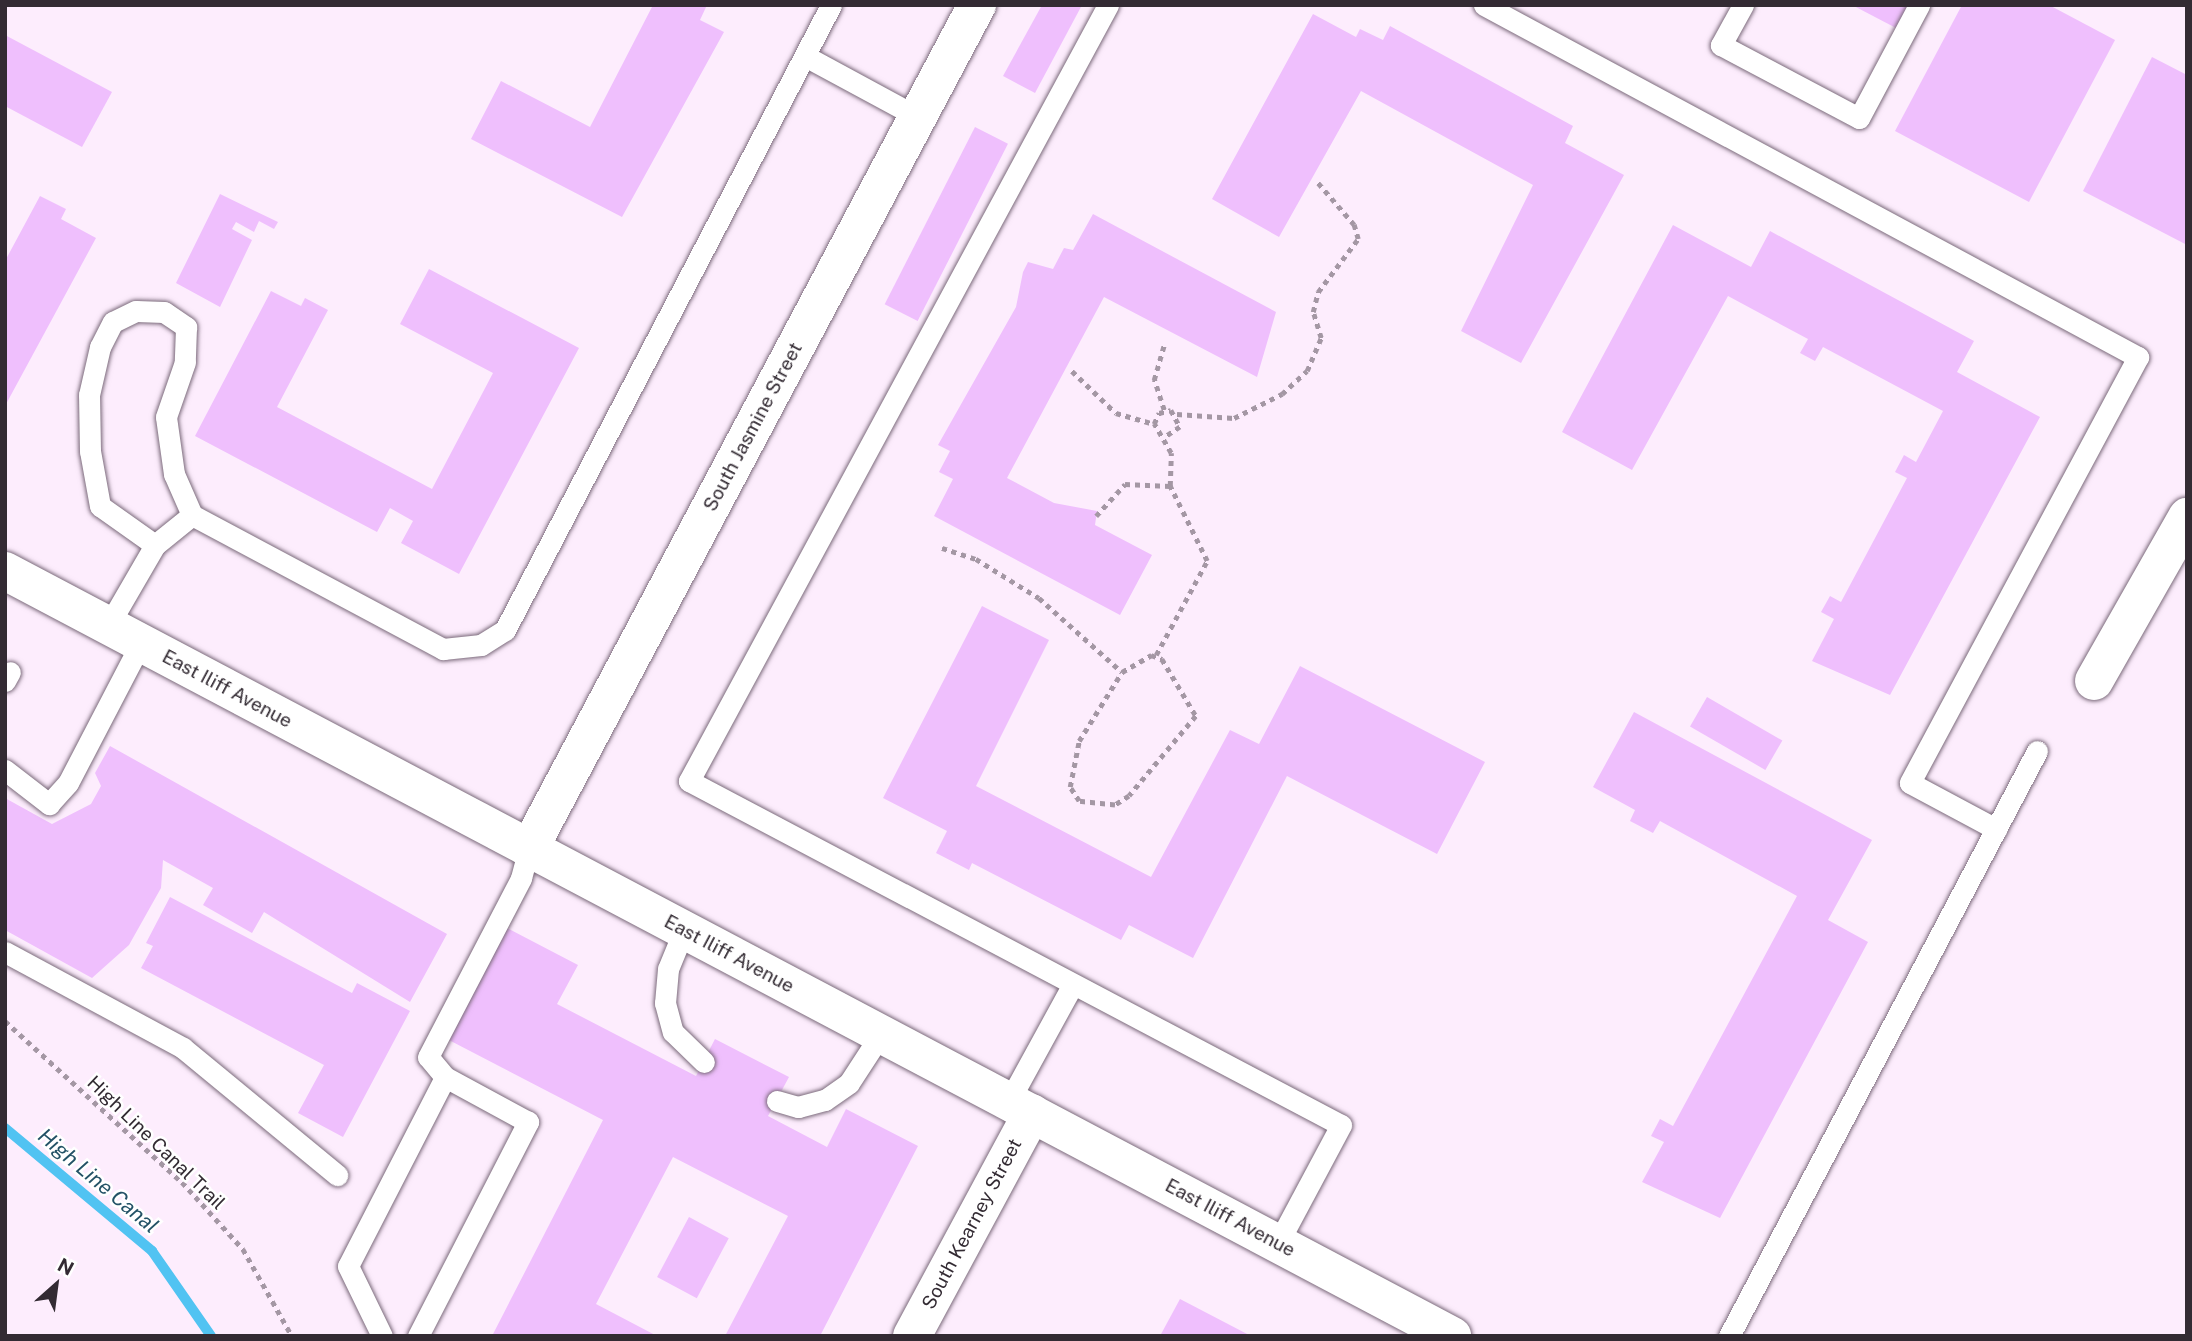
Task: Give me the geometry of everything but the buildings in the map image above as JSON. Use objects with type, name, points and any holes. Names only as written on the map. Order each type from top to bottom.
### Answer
[{"type":"street","name":"South Jasmine Street","points":[[529,849],[977,5]]},
{"type":"street","points":[[2094,681],[2187,517]]},
{"type":"street","name":"East Iliff Avenue","points":[[5,571],[1452,1336]]},
{"type":"street","name":"South Kearney Street","points":[[912,1336],[1021,1107]]},
{"type":"lane","points":[[155,545],[100,506],[90,451],[89,396],[100,346],[113,322],[136,311],[164,312],[186,327],[185,362],[166,416],[174,474],[192,515],[443,649],[481,645],[505,630],[831,5]]},
{"type":"lane","points":[[1108,5],[689,781],[1341,1125],[1278,1243]]},
{"type":"lane","points":[[1484,5],[2138,357],[1910,783],[1996,829]]},
{"type":"lane","points":[[1742,5],[1721,45],[1859,118],[1919,5]]},
{"type":"lane","points":[[805,56],[918,117]]},
{"type":"lane","points":[[5,770],[49,804],[68,783],[125,634],[155,545],[192,515]]},
{"type":"lane","points":[[1729,1336],[2037,751]]},
{"type":"lane","points":[[418,1336],[528,1122],[445,1077],[428,1057],[517,885],[529,849]]},
{"type":"lane","points":[[684,930],[668,969],[666,1003],[673,1032],[704,1062]]},
{"type":"lane","points":[[5,952],[183,1048],[337,1175]]},
{"type":"lane","points":[[1021,1107],[1073,984]]},
{"type":"lane","points":[[777,1101],[798,1107],[825,1100],[849,1083],[881,1034]]},
{"type":"lane","points":[[382,1336],[348,1266],[445,1077]]},
{"type":"path","points":[[1164,410],[1177,414],[1234,418],[1283,394],[1307,371],[1321,338],[1313,312],[1318,292],[1358,239],[1354,225],[1316,181]]},
{"type":"path","points":[[1164,345],[1154,380],[1164,410]]},
{"type":"path","points":[[1072,371],[1116,413],[1154,424],[1165,437],[1170,486],[1207,564],[1189,586],[1156,655],[1122,672],[1079,741],[1070,787],[1079,802],[1115,805],[1129,796],[1191,726],[1196,716],[1156,655]]},
{"type":"path","points":[[1154,424],[1164,410]]},
{"type":"path","points":[[1165,437],[1177,433],[1177,414]]},
{"type":"path","points":[[1096,516],[1125,484],[1170,486]]},
{"type":"path","points":[[942,548],[976,559],[1039,598],[1122,672]]},
{"type":"path","name":"High Line Canal Trail","points":[[5,1021],[191,1191],[243,1249],[292,1336]]},
{"type":"waterway","name":"High Line Canal","points":[[5,1128],[152,1251],[211,1336]]}]
